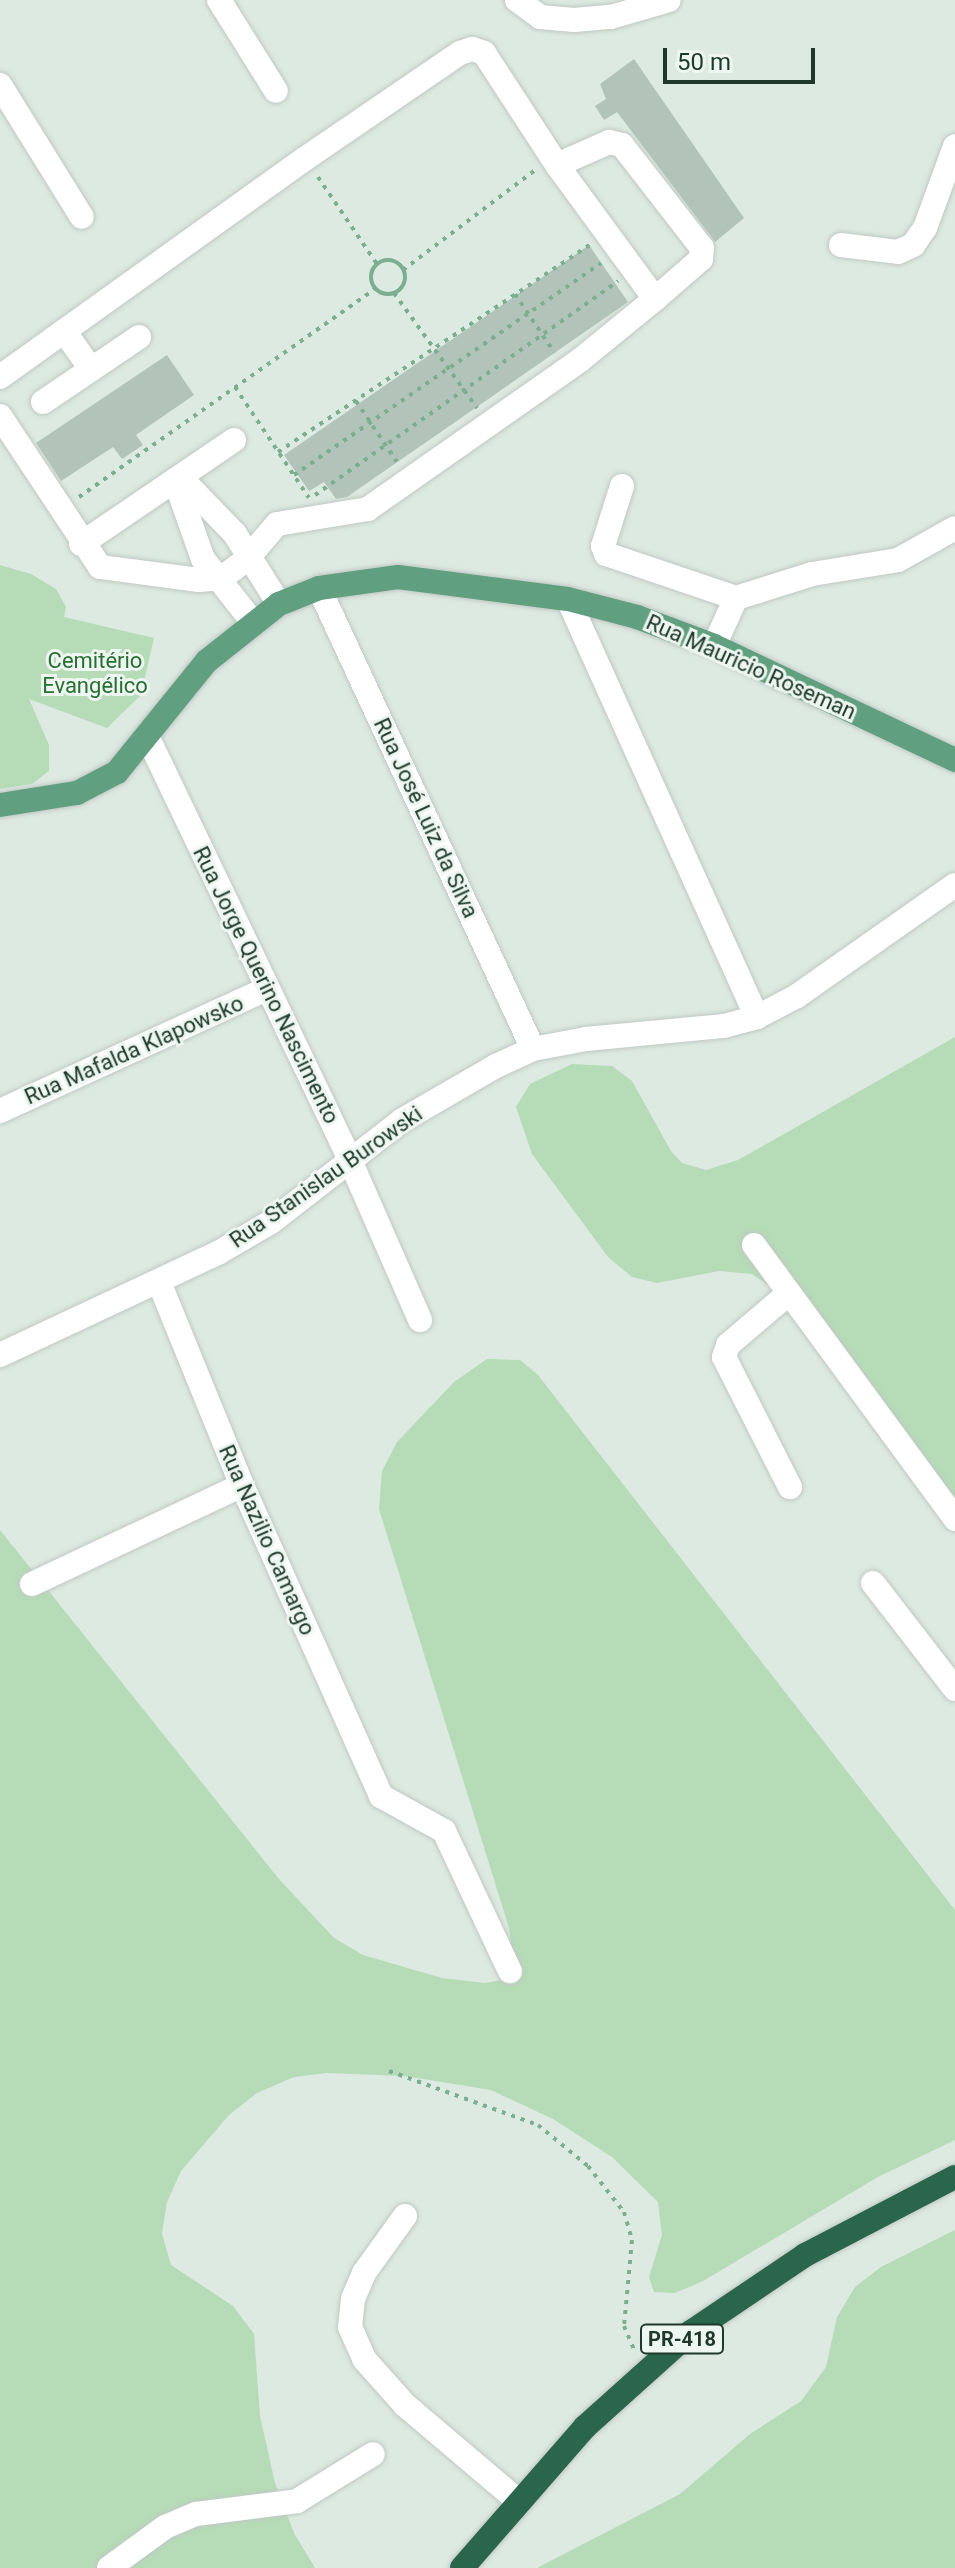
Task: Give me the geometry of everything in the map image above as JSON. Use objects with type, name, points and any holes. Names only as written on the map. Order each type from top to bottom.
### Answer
[{"type":"highway","name":"PR-418","points":[[462,2568],[518,2501],[644,2370],[805,2255],[955,2177]]},
{"type":"main road","name":"Rua Mauricio Roseman","points":[[0,805],[77,793],[117,772],[148,738],[207,661],[252,621],[279,604],[319,588],[398,577],[568,599],[714,646],[955,760]]},
{"type":"street","points":[[219,0],[276,91]]},
{"type":"street","points":[[517,0],[540,17],[574,20],[611,17],[669,0]]},
{"type":"street","points":[[0,377],[306,158],[472,49],[484,53],[610,243],[655,299]]},
{"type":"street","points":[[0,85],[82,217]]},
{"type":"street","points":[[0,416],[81,544],[100,567],[199,580],[222,578],[247,559],[277,524],[316,508],[355,514],[409,480],[566,371],[701,259],[702,248],[622,145],[609,142],[554,161]]},
{"type":"street","points":[[841,245],[898,252],[913,245],[925,228],[955,146]]},
{"type":"street","points":[[64,331],[91,369]]},
{"type":"street","points":[[43,402],[139,337]]},
{"type":"street","points":[[81,544],[234,440]]},
{"type":"street","points":[[177,479],[224,520],[279,604]]},
{"type":"street","points":[[177,479],[193,540],[252,621]]},
{"type":"street","points":[[622,486],[603,546],[606,554],[736,598],[812,574],[898,560],[955,528]]},
{"type":"street","points":[[193,540],[224,520]]},
{"type":"street","name":"Rua José Luiz da Silva","points":[[319,588],[533,1049]]},
{"type":"street","points":[[714,646],[736,598]]},
{"type":"street","points":[[568,599],[757,1017]]},
{"type":"street","name":"Rua Jorge Querino Nascimento","points":[[148,738],[349,1158],[420,1320]]},
{"type":"street","name":"Rua Stanislau Burowski","points":[[0,1355],[159,1282],[271,1222],[349,1158],[401,1121],[533,1049],[724,1026],[757,1017],[797,996],[955,885]]},
{"type":"street","name":"Rua Mafalda Klapowsko","points":[[0,1111],[267,989]]},
{"type":"street","points":[[754,1245],[955,1519]]},
{"type":"street","name":"Rua Nazilio Camargo","points":[[159,1282],[242,1485],[381,1796],[444,1831],[510,1971]]},
{"type":"street","points":[[789,1293],[728,1345],[724,1357],[790,1487]]},
{"type":"street","points":[[32,1584],[242,1485]]},
{"type":"street","points":[[873,1583],[955,1689]]},
{"type":"street","points":[[405,2216],[364,2273],[353,2299],[350,2327],[364,2359],[405,2405],[518,2501]]},
{"type":"street","points":[[109,2568],[165,2527],[196,2514],[297,2501],[373,2454]]},
{"type":"path","points":[[306,158],[377,264]]},
{"type":"path","points":[[403,270],[554,161]]},
{"type":"path","points":[[278,452],[515,294],[610,243]]},
{"type":"path","points":[[294,475],[528,313],[610,243]]},
{"type":"path","points":[[375,289],[371,275],[377,264],[389,260],[403,270]]},
{"type":"path","points":[[394,293],[404,283],[403,270]]},
{"type":"path","points":[[235,387],[316,508],[386,445],[634,270]]},
{"type":"path","points":[[60,510],[375,289],[394,293],[489,424]]},
{"type":"path","points":[[515,294],[566,371]]},
{"type":"path","points":[[356,401],[409,480]]},
{"type":"path","points":[[389,2071],[538,2125],[588,2166],[624,2212],[632,2240],[624,2326],[644,2370]]},
{"type":"green space","name":"Cemitério Evangélico","points":[[0,565],[31,574],[56,589],[66,607],[64,617],[154,638],[141,695],[107,728],[29,699],[49,745],[49,771],[32,784],[0,789]]},
{"type":"green space","points":[[955,1037],[955,1516],[771,1287],[752,1274],[719,1271],[657,1283],[632,1277],[608,1257],[532,1154],[516,1107],[530,1084],[572,1064],[612,1066],[632,1081],[671,1151],[682,1163],[706,1170],[738,1160]]},
{"type":"green space","points":[[487,1359],[520,1360],[538,1375],[955,1910],[955,2140],[878,2177],[703,2281],[675,2293],[654,2292],[649,2277],[662,2235],[658,2202],[612,2157],[553,2119],[491,2090],[405,2076],[327,2073],[294,2077],[257,2093],[229,2115],[181,2171],[167,2202],[162,2234],[171,2265],[233,2306],[254,2334],[260,2416],[275,2483],[294,2533],[315,2568],[0,2568],[0,1530],[279,1879],[334,1938],[363,1955],[442,1978],[485,1983],[502,1980],[513,1960],[509,1928],[379,1509],[382,1471],[397,1442],[454,1382]]},
{"type":"green space","points":[[955,2230],[955,2568],[537,2568],[680,2494],[750,2434],[801,2401],[826,2367],[837,2317],[855,2287],[881,2267]]},
{"type":"building","points":[[634,59],[744,218],[715,242],[617,112],[604,120],[595,106],[606,99],[600,84]]},
{"type":"building","points":[[589,245],[628,302],[347,497],[336,499],[324,482],[309,491],[284,455]]},
{"type":"building","points":[[167,355],[194,395],[136,435],[143,445],[122,459],[113,447],[61,481],[36,443]]}]
